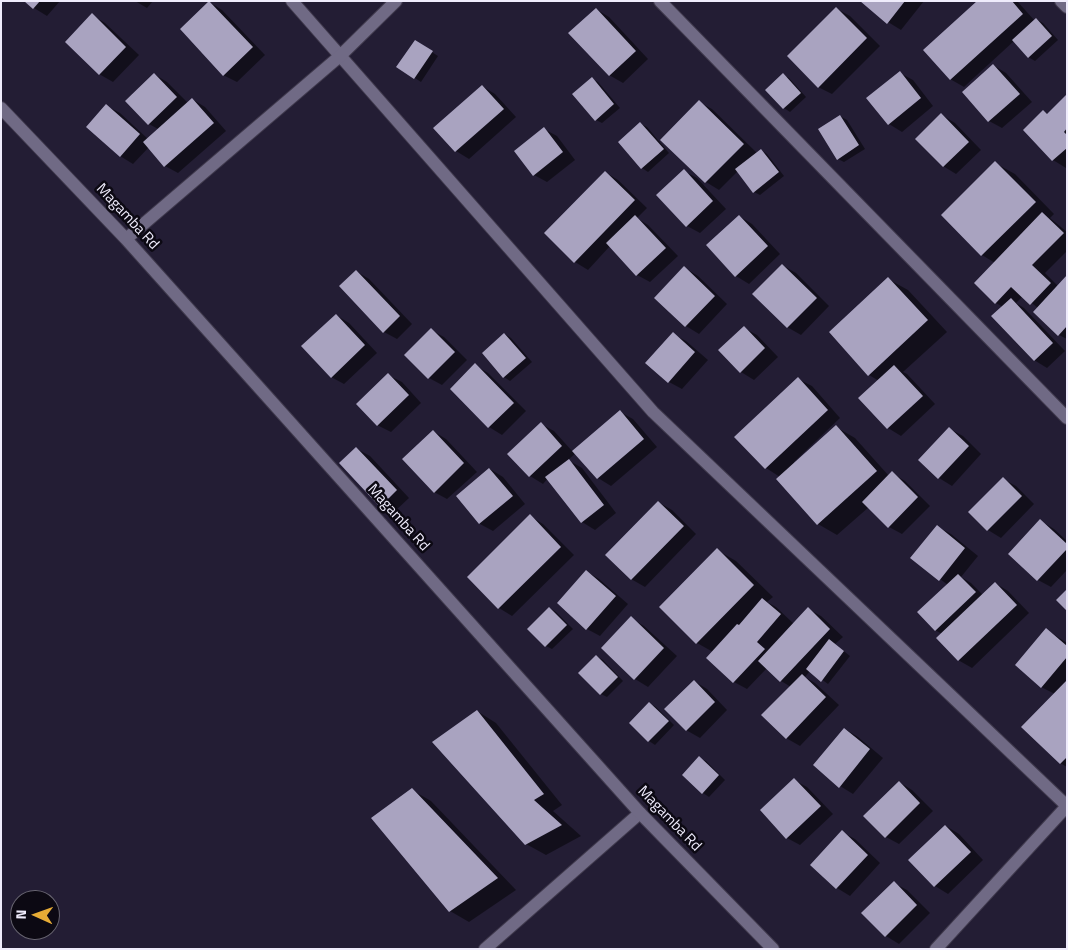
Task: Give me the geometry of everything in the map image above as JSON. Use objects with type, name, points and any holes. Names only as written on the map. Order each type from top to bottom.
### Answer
[{"type":"street","points":[[292,1],[653,412],[1067,806],[936,949]]},
{"type":"street","points":[[126,238],[340,56],[396,1]]},
{"type":"street","points":[[660,1],[1067,418]]},
{"type":"street","points":[[1061,1],[1067,7]]},
{"type":"street","name":"Magamba Rd","points":[[1,108],[126,238],[640,812],[773,949]]},
{"type":"street","points":[[485,949],[640,812]]},
{"type":"building","points":[[24,1],[40,1],[33,9]]},
{"type":"building","points":[[209,1],[253,47],[223,76],[180,29]]},
{"type":"building","points":[[860,1],[905,1],[887,24]]},
{"type":"building","points":[[977,1],[1012,1],[1023,14],[950,80],[923,50]]},
{"type":"building","points":[[836,7],[867,38],[818,88],[787,56]]},
{"type":"building","points":[[596,8],[636,51],[609,76],[568,33]]},
{"type":"building","points":[[92,13],[126,47],[99,75],[65,42]]},
{"type":"building","points":[[1036,18],[1052,36],[1028,58],[1012,40]]},
{"type":"building","points":[[415,40],[433,51],[414,79],[396,67]]},
{"type":"building","points":[[993,64],[1020,94],[988,122],[962,92]]},
{"type":"building","points":[[900,71],[921,98],[888,125],[866,98]]},
{"type":"building","points":[[154,73],[177,97],[148,125],[125,101]]},
{"type":"building","points":[[783,73],[801,93],[783,109],[765,90]]},
{"type":"building","points":[[592,77],[614,104],[595,121],[572,94]]},
{"type":"building","points":[[482,85],[504,109],[455,152],[433,128]]},
{"type":"building","points":[[1067,94],[1067,128],[1064,132],[1067,135],[1067,148],[1052,161],[1023,130],[1043,110],[1047,114]]},
{"type":"building","points":[[192,98],[214,123],[164,167],[143,142]]},
{"type":"building","points":[[699,100],[744,144],[705,183],[660,140]]},
{"type":"building","points":[[106,104],[140,134],[120,157],[86,127]]},
{"type":"building","points":[[941,113],[969,142],[943,167],[915,139]]},
{"type":"building","points":[[840,115],[859,145],[837,160],[818,129]]},
{"type":"building","points":[[640,122],[664,149],[641,169],[618,142]]},
{"type":"building","points":[[544,127],[563,152],[533,176],[514,151]]},
{"type":"building","points":[[761,149],[779,172],[753,193],[735,169]]},
{"type":"building","points":[[995,161],[1036,202],[981,256],[941,215]]},
{"type":"building","points":[[684,169],[713,201],[686,227],[656,195]]},
{"type":"building","points":[[605,171],[635,200],[574,263],[544,233]]},
{"type":"building","points":[[1042,212],[1064,233],[1032,265],[1051,283],[1030,305],[1011,287],[995,304],[974,283]]},
{"type":"building","points":[[635,215],[666,248],[636,276],[606,243]]},
{"type":"building","points":[[739,215],[768,246],[735,277],[706,245]]},
{"type":"building","points":[[782,264],[817,298],[787,328],[752,294]]},
{"type":"building","points":[[684,266],[715,296],[685,327],[654,298]]},
{"type":"building","points":[[356,270],[400,316],[383,333],[339,286]]},
{"type":"building","points":[[1067,275],[1067,326],[1058,336],[1033,312]]},
{"type":"building","points":[[888,277],[928,320],[868,376],[829,332]]},
{"type":"building","points":[[1011,298],[1053,343],[1034,361],[991,316]]},
{"type":"building","points":[[336,314],[365,345],[331,378],[301,346]]},
{"type":"building","points":[[744,326],[765,348],[740,373],[718,350]]},
{"type":"building","points":[[431,328],[455,352],[428,379],[404,355]]},
{"type":"building","points":[[673,332],[695,352],[668,383],[645,363]]},
{"type":"building","points":[[504,333],[526,358],[503,378],[482,353]]},
{"type":"building","points":[[475,363],[514,403],[488,428],[450,389]]},
{"type":"building","points":[[894,365],[923,396],[887,429],[858,398]]},
{"type":"building","points":[[388,373],[409,395],[377,426],[356,404]]},
{"type":"building","points":[[798,377],[828,410],[765,469],[734,437]]},
{"type":"building","points":[[620,410],[644,439],[597,479],[572,451]]},
{"type":"building","points":[[541,422],[562,446],[529,477],[507,454]]},
{"type":"building","points":[[836,425],[877,471],[817,525],[776,479]]},
{"type":"building","points":[[949,427],[969,446],[938,479],[918,460]]},
{"type":"building","points":[[433,430],[464,463],[434,493],[402,459]]},
{"type":"building","points":[[356,447],[397,490],[380,507],[339,463]]},
{"type":"building","points":[[569,459],[604,505],[581,523],[545,477]]},
{"type":"building","points":[[489,468],[513,496],[479,524],[456,496]]},
{"type":"building","points":[[892,471],[918,497],[888,528],[862,502]]},
{"type":"building","points":[[1003,477],[1022,496],[987,531],[968,512]]},
{"type":"building","points":[[658,501],[684,526],[631,580],[605,555]]},
{"type":"building","points":[[530,514],[561,547],[498,609],[467,577]]},
{"type":"building","points":[[1040,519],[1067,544],[1067,549],[1037,581],[1008,554]]},
{"type":"building","points":[[937,525],[965,548],[939,581],[910,558]]},
{"type":"building","points":[[717,548],[754,585],[696,644],[659,607]]},
{"type":"building","points":[[586,570],[616,596],[586,630],[557,603]]},
{"type":"building","points":[[958,574],[976,592],[935,631],[917,612]]},
{"type":"building","points":[[995,582],[1017,605],[958,661],[936,638]]},
{"type":"building","points":[[1067,589],[1067,611],[1056,600]]},
{"type":"building","points":[[762,598],[781,614],[757,642],[765,649],[733,683],[706,658],[737,624],[739,625]]},
{"type":"building","points":[[549,607],[567,625],[545,647],[527,629]]},
{"type":"building","points":[[808,607],[830,629],[780,682],[758,661]]},
{"type":"building","points":[[631,616],[664,648],[634,680],[601,648]]},
{"type":"building","points":[[1046,628],[1067,646],[1067,657],[1041,688],[1015,665]]},
{"type":"building","points":[[829,639],[844,651],[821,682],[806,669]]},
{"type":"building","points":[[596,655],[618,677],[600,695],[578,673]]},
{"type":"building","points":[[802,674],[826,697],[786,739],[761,715]]},
{"type":"building","points":[[694,680],[715,702],[686,731],[664,709]]},
{"type":"building","points":[[1067,680],[1067,757],[1060,764],[1021,727]]},
{"type":"building","points":[[649,702],[669,721],[648,742],[629,723]]},
{"type":"building","points":[[477,710],[544,794],[534,800],[562,825],[525,845],[432,742]]},
{"type":"building","points":[[844,728],[870,749],[839,788],[813,765]]},
{"type":"building","points":[[699,756],[719,775],[702,794],[682,775]]},
{"type":"building","points":[[794,778],[821,806],[786,839],[760,810]]},
{"type":"building","points":[[899,781],[920,803],[885,838],[863,816]]},
{"type":"building","points":[[412,788],[498,878],[449,912],[371,818]]},
{"type":"building","points":[[945,825],[971,852],[934,887],[908,860]]},
{"type":"building","points":[[842,830],[868,855],[836,889],[810,865]]},
{"type":"building","points":[[894,881],[917,905],[885,937],[861,913]]}]
